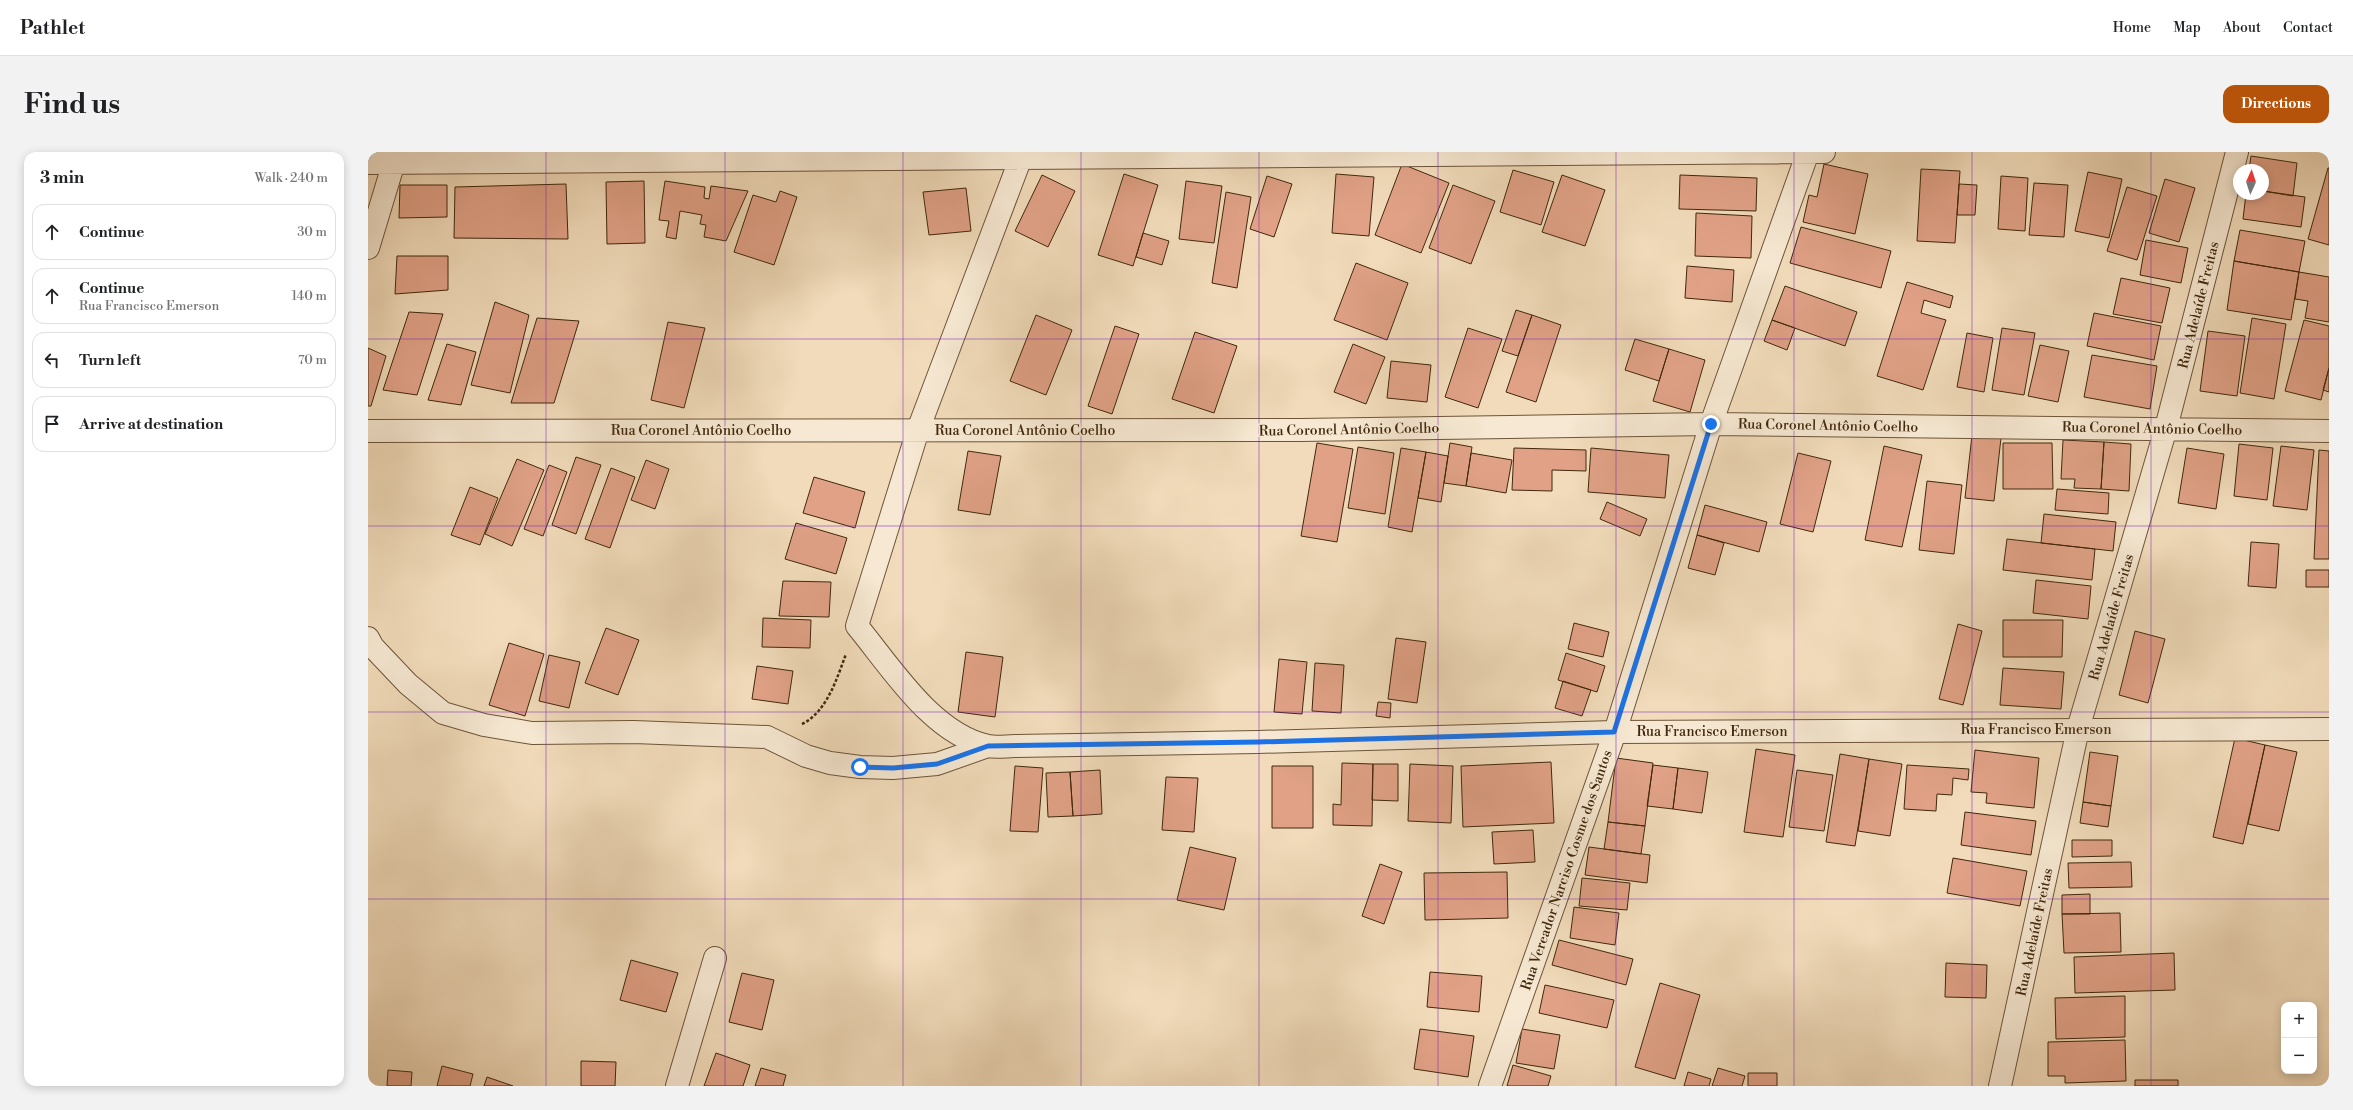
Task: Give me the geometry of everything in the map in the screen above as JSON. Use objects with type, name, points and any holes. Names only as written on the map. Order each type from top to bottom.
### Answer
[{"type":"street","name":"Rua Vereador Narciso Cosme dos Santos","points":[[1490,1086],[1614,732],[1711,424],[1808,152]]},
{"type":"street","points":[[368,162],[396,157],[1824,152]]},
{"type":"street","name":"Rua Adelaíde Freitas","points":[[2000,1086],[2078,729],[2166,428],[2237,152]]},
{"type":"street","points":[[857,626],[918,430],[1022,155]]},
{"type":"street","points":[[368,248],[396,157]]},
{"type":"street","name":"Rua Coronel Antônio Coelho","points":[[368,431],[1300,430],[1711,424],[2329,431]]},
{"type":"street","name":"Rua Francisco Emerson","points":[[857,626],[927,711],[965,737],[988,746],[1258,742],[1614,732],[2329,729]]},
{"type":"street","points":[[368,638],[373,647],[408,684],[443,713],[484,725],[532,733],[634,732],[767,737],[806,756],[830,763],[860,767],[893,768],[937,764],[988,746]]},
{"type":"street","points":[[676,1086],[715,958]]},
{"type":"path","points":[[767,737],[805,723],[824,704],[834,686],[857,626]]},
{"type":"building","points":[[2251,156],[2297,163],[2293,196],[2269,192],[2269,164],[2250,164]]},
{"type":"building","points":[[1402,164],[1449,183],[1421,253],[1375,235]]},
{"type":"building","points":[[1824,164],[1868,174],[1855,234],[1803,222],[1809,195],[1817,197]]},
{"type":"building","points":[[2329,168],[2329,245],[2308,239]]},
{"type":"building","points":[[1921,169],[1960,171],[1955,243],[1917,241]]},
{"type":"building","points":[[1513,170],[1554,182],[1541,225],[1500,212]]},
{"type":"building","points":[[2088,172],[2122,179],[2109,238],[2075,231]]},
{"type":"building","points":[[1124,174],[1158,185],[1133,266],[1098,255]]},
{"type":"building","points":[[1336,174],[1374,177],[1369,236],[1332,233]]},
{"type":"building","points":[[1042,175],[1075,191],[1048,247],[1015,231]]},
{"type":"building","points":[[1562,175],[1605,190],[1585,246],[1542,232]]},
{"type":"building","points":[[1680,175],[1757,178],[1756,211],[1679,209]]},
{"type":"building","points":[[1267,176],[1292,184],[1274,237],[1250,229]]},
{"type":"building","points":[[2001,176],[2028,178],[2025,231],[1998,229]]},
{"type":"building","points":[[2165,179],[2195,188],[2179,242],[2149,233]]},
{"type":"building","points":[[644,181],[645,243],[607,244],[606,182]]},
{"type":"building","points":[[665,181],[705,187],[704,198],[709,199],[711,186],[748,191],[726,241],[704,237],[706,225],[700,224],[702,215],[680,211],[676,239],[666,237],[669,221],[659,220]]},
{"type":"building","points":[[1186,181],[1222,186],[1214,243],[1179,239]]},
{"type":"building","points":[[2034,183],[2068,185],[2064,237],[2029,235]]},
{"type":"building","points":[[566,184],[568,239],[454,238],[455,187]]},
{"type":"building","points":[[1959,184],[1977,185],[1975,215],[1957,215]]},
{"type":"building","points":[[400,185],[447,185],[447,217],[399,218]]},
{"type":"building","points":[[1453,185],[1495,201],[1471,264],[1429,248]]},
{"type":"building","points":[[2127,187],[2157,196],[2137,260],[2107,251]]},
{"type":"building","points":[[966,188],[971,231],[929,235],[923,192]]},
{"type":"building","points":[[780,191],[797,197],[774,265],[734,252],[753,195],[776,202]]},
{"type":"building","points":[[1226,192],[1251,197],[1237,288],[1212,283]]},
{"type":"building","points":[[2269,192],[2305,197],[2301,227],[2243,219],[2245,200],[2269,200]]},
{"type":"building","points":[[1696,213],[1752,216],[1751,258],[1695,256]]},
{"type":"building","points":[[1801,227],[1891,251],[1881,288],[1790,263]]},
{"type":"building","points":[[2240,230],[2305,241],[2299,272],[2234,261]]},
{"type":"building","points":[[1143,233],[1169,241],[1162,265],[1136,257]]},
{"type":"building","points":[[2146,240],[2188,248],[2181,283],[2140,275]]},
{"type":"building","points":[[397,256],[448,256],[448,290],[395,294]]},
{"type":"building","points":[[2234,261],[2299,272],[2291,320],[2227,310]]},
{"type":"building","points":[[1356,263],[1408,283],[1387,340],[1334,320]]},
{"type":"building","points":[[1687,266],[1734,270],[1732,302],[1685,298]]},
{"type":"building","points":[[2299,272],[2329,277],[2329,322],[2305,318],[2308,301],[2295,299]]},
{"type":"building","points":[[2121,278],[2170,288],[2162,323],[2113,314]]},
{"type":"building","points":[[1907,282],[1953,296],[1950,308],[1924,300],[1921,313],[1946,320],[1923,390],[1877,376]]},
{"type":"building","points":[[1785,286],[1857,312],[1845,346],[1772,320]]},
{"type":"building","points":[[495,302],[529,315],[510,393],[471,385]]},
{"type":"building","points":[[1516,310],[1532,315],[1518,356],[1502,351]]},
{"type":"building","points":[[409,312],[443,314],[417,395],[383,390]]},
{"type":"building","points":[[2094,313],[2161,326],[2154,360],[2087,346]]},
{"type":"building","points":[[1036,315],[1072,330],[1046,395],[1010,381]]},
{"type":"building","points":[[1532,315],[1561,325],[1536,402],[1506,392]]},
{"type":"building","points":[[537,318],[579,321],[554,403],[511,403]]},
{"type":"building","points":[[2252,318],[2286,324],[2274,399],[2240,393]]},
{"type":"building","points":[[1772,320],[1795,328],[1787,350],[1764,341]]},
{"type":"building","points":[[2304,320],[2329,326],[2329,368],[2321,400],[2285,391]]},
{"type":"building","points":[[668,322],[705,328],[684,408],[651,400]]},
{"type":"building","points":[[1115,326],[1139,334],[1112,414],[1088,406]]},
{"type":"building","points":[[1468,328],[1502,339],[1478,408],[1445,397]]},
{"type":"building","points":[[2002,328],[2035,333],[2024,395],[1992,390]]},
{"type":"building","points":[[2208,331],[2245,336],[2237,396],[2200,391]]},
{"type":"building","points":[[1195,332],[1237,346],[1214,413],[1172,399]]},
{"type":"building","points":[[1967,333],[1993,338],[1984,392],[1957,387]]},
{"type":"building","points":[[1635,339],[1669,349],[1659,381],[1625,370]]},
{"type":"building","points":[[447,344],[476,352],[461,405],[428,400]]},
{"type":"building","points":[[1353,344],[1385,357],[1366,404],[1334,392]]},
{"type":"building","points":[[2040,345],[2069,351],[2058,402],[2028,396]]},
{"type":"building","points":[[368,348],[386,356],[371,406],[368,406]]},
{"type":"building","points":[[1669,349],[1705,360],[1690,412],[1653,401]]},
{"type":"building","points":[[2092,355],[2157,366],[2150,409],[2084,397]]},
{"type":"building","points":[[1391,361],[1431,365],[1427,402],[1387,398]]},
{"type":"building","points":[[2329,368],[2329,392],[2323,390]]},
{"type":"building","points":[[1972,435],[2001,438],[1994,501],[1965,498]]},
{"type":"building","points":[[2063,440],[2104,442],[2101,489],[2074,488],[2075,479],[2061,479]]},
{"type":"building","points":[[2104,442],[2131,444],[2129,491],[2101,489]]},
{"type":"building","points":[[1317,443],[1353,449],[1337,542],[1301,536]]},
{"type":"building","points":[[1450,443],[1472,447],[1466,486],[1444,483]]},
{"type":"building","points":[[2003,443],[2052,443],[2053,489],[2003,489]]},
{"type":"building","points":[[2239,444],[2273,448],[2267,500],[2234,496]]},
{"type":"building","points":[[1884,446],[1922,455],[1902,547],[1865,540]]},
{"type":"building","points":[[2281,446],[2314,450],[2307,510],[2273,506]]},
{"type":"building","points":[[1358,447],[1394,453],[1385,514],[1348,508]]},
{"type":"building","points":[[1401,448],[1426,452],[1412,532],[1388,527]]},
{"type":"building","points":[[1514,448],[1586,450],[1586,471],[1552,470],[1552,491],[1512,490]]},
{"type":"building","points":[[1591,448],[1669,455],[1665,498],[1588,492]]},
{"type":"building","points":[[2187,448],[2224,454],[2216,509],[2178,503]]},
{"type":"building","points":[[2319,450],[2329,451],[2329,559],[2314,559]]},
{"type":"building","points":[[968,451],[1001,456],[990,515],[958,510]]},
{"type":"building","points":[[1426,452],[1448,456],[1441,502],[1418,498]]},
{"type":"building","points":[[1471,453],[1512,460],[1506,493],[1466,486]]},
{"type":"building","points":[[1798,453],[1831,461],[1813,532],[1780,524]]},
{"type":"building","points":[[576,457],[601,465],[576,534],[552,525]]},
{"type":"building","points":[[517,459],[544,470],[512,546],[485,534]]},
{"type":"building","points":[[646,460],[669,469],[655,509],[631,500]]},
{"type":"building","points":[[549,465],[567,472],[543,536],[524,529]]},
{"type":"building","points":[[611,468],[635,477],[610,548],[585,539]]},
{"type":"building","points":[[814,477],[865,492],[855,528],[803,513]]},
{"type":"building","points":[[1927,481],[1962,485],[1954,554],[1919,550]]},
{"type":"building","points":[[470,487],[498,498],[480,545],[451,535]]},
{"type":"building","points":[[2057,489],[2109,493],[2108,514],[2055,510]]},
{"type":"building","points":[[1607,502],[1647,519],[1640,536],[1600,519]]},
{"type":"building","points":[[1705,505],[1767,522],[1759,552],[1697,535]]},
{"type":"building","points":[[2044,514],[2116,522],[2113,551],[2041,543]]},
{"type":"building","points":[[796,523],[847,538],[836,574],[785,559]]},
{"type":"building","points":[[1697,535],[1724,543],[1715,575],[1688,568]]},
{"type":"building","points":[[2007,539],[2095,549],[2092,580],[2003,570]]},
{"type":"building","points":[[2251,542],[2279,544],[2276,588],[2248,586]]},
{"type":"building","points":[[2306,570],[2329,570],[2329,587],[2306,587]]},
{"type":"building","points":[[2036,580],[2091,586],[2088,619],[2033,613]]},
{"type":"building","points":[[783,581],[831,582],[829,617],[779,616]]},
{"type":"building","points":[[763,618],[811,620],[810,648],[762,647]]},
{"type":"building","points":[[2003,620],[2063,620],[2062,657],[2003,657]]},
{"type":"building","points":[[1574,623],[1609,632],[1603,657],[1568,649]]},
{"type":"building","points":[[1958,624],[1982,631],[1963,705],[1939,699]]},
{"type":"building","points":[[606,628],[639,640],[618,695],[585,683]]},
{"type":"building","points":[[2135,631],[2165,639],[2148,703],[2119,695]]},
{"type":"building","points":[[1396,638],[1426,642],[1417,703],[1388,699]]},
{"type":"building","points":[[509,643],[544,654],[525,716],[489,705]]},
{"type":"building","points":[[966,652],[1003,657],[995,717],[958,712]]},
{"type":"building","points":[[1566,653],[1605,666],[1597,692],[1558,680]]},
{"type":"building","points":[[549,655],[580,662],[569,708],[539,701]]},
{"type":"building","points":[[1279,659],[1307,662],[1302,714],[1274,712]]},
{"type":"building","points":[[1315,663],[1344,665],[1341,713],[1312,711]]},
{"type":"building","points":[[757,666],[793,671],[788,704],[752,699]]},
{"type":"building","points":[[2003,668],[2064,672],[2061,709],[2000,705]]},
{"type":"building","points":[[1563,681],[1591,690],[1582,716],[1555,708]]},
{"type":"building","points":[[1378,702],[1391,703],[1390,718],[1376,716]]},
{"type":"building","points":[[2235,738],[2265,745],[2243,844],[2213,837]]},
{"type":"building","points":[[2265,745],[2297,752],[2279,831],[2248,824]]},
{"type":"building","points":[[1756,749],[1795,755],[1783,837],[1744,832]]},
{"type":"building","points":[[1975,750],[2039,758],[2034,808],[1986,803],[1987,793],[1971,792]]},
{"type":"building","points":[[2090,752],[2118,756],[2111,806],[2083,802]]},
{"type":"building","points":[[1840,754],[1869,759],[1855,846],[1826,842]]},
{"type":"building","points":[[1616,758],[1653,763],[1645,826],[1608,822]]},
{"type":"building","points":[[1869,759],[1902,764],[1890,836],[1858,831]]},
{"type":"building","points":[[1551,762],[1554,823],[1463,827],[1461,766]]},
{"type":"building","points":[[1342,763],[1373,764],[1372,826],[1333,825],[1333,804],[1341,805]]},
{"type":"building","points":[[1373,764],[1398,764],[1398,801],[1372,800]]},
{"type":"building","points":[[1410,764],[1453,766],[1451,823],[1408,821]]},
{"type":"building","points":[[1653,765],[1678,768],[1673,809],[1647,806]]},
{"type":"building","points":[[1907,765],[1969,769],[1968,780],[1953,778],[1952,795],[1937,794],[1936,811],[1904,809]]},
{"type":"building","points":[[1015,766],[1043,768],[1038,832],[1010,831]]},
{"type":"building","points":[[1272,766],[1313,766],[1313,828],[1272,828]]},
{"type":"building","points":[[1678,768],[1708,772],[1702,813],[1673,809]]},
{"type":"building","points":[[1100,770],[1102,814],[1073,816],[1070,772]]},
{"type":"building","points":[[1797,770],[1833,775],[1824,831],[1789,827]]},
{"type":"building","points":[[1070,772],[1073,816],[1048,817],[1046,773]]},
{"type":"building","points":[[1166,777],[1198,778],[1194,832],[1162,830]]},
{"type":"building","points":[[2083,802],[2111,806],[2108,827],[2080,823]]},
{"type":"building","points":[[1965,812],[2036,821],[2031,855],[1961,845]]},
{"type":"building","points":[[1608,822],[1645,826],[1641,854],[1604,849]]},
{"type":"building","points":[[1533,830],[1535,862],[1494,864],[1492,832]]},
{"type":"building","points":[[2072,840],[2112,840],[2112,856],[2072,857]]},
{"type":"building","points":[[1190,847],[1236,858],[1224,910],[1177,900]]},
{"type":"building","points":[[1589,847],[1650,855],[1647,883],[1585,875]]},
{"type":"building","points":[[1953,858],[2027,871],[2020,906],[1947,893]]},
{"type":"building","points":[[2131,862],[2132,887],[2069,888],[2068,863]]},
{"type":"building","points":[[1380,864],[1402,872],[1384,924],[1362,916]]},
{"type":"building","points":[[1507,872],[1508,918],[1425,920],[1424,873]]},
{"type":"building","points":[[1582,878],[1630,883],[1627,910],[1579,906]]},
{"type":"building","points":[[2090,894],[2090,914],[2062,914],[2062,895]]},
{"type":"building","points":[[1574,907],[1619,913],[1615,945],[1570,938]]},
{"type":"building","points":[[2120,913],[2121,952],[2064,953],[2062,914]]},
{"type":"building","points":[[1559,940],[1633,959],[1626,985],[1552,965]]},
{"type":"building","points":[[2174,953],[2175,990],[2075,993],[2074,957]]},
{"type":"building","points":[[631,960],[678,973],[666,1012],[620,1000]]},
{"type":"building","points":[[1946,963],[1987,965],[1986,998],[1945,997]]},
{"type":"building","points":[[1430,972],[1482,976],[1479,1012],[1427,1007]]},
{"type":"building","points":[[742,973],[774,980],[762,1030],[729,1022]]},
{"type":"building","points":[[1660,983],[1700,995],[1675,1079],[1635,1067]]},
{"type":"building","points":[[1545,985],[1614,1000],[1607,1028],[1539,1013]]},
{"type":"building","points":[[2125,996],[2125,1037],[2056,1039],[2055,998]]},
{"type":"building","points":[[1420,1029],[1474,1036],[1468,1077],[1414,1069]]},
{"type":"building","points":[[1522,1029],[1560,1035],[1554,1069],[1516,1063]]},
{"type":"building","points":[[2125,1040],[2126,1081],[2065,1083],[2065,1076],[2048,1076],[2048,1042]]},
{"type":"building","points":[[716,1053],[750,1065],[743,1086],[704,1086]]},
{"type":"building","points":[[581,1061],[616,1062],[615,1086],[581,1086]]},
{"type":"building","points":[[1513,1065],[1551,1076],[1548,1086],[1507,1086]]},
{"type":"building","points":[[442,1066],[473,1074],[470,1086],[437,1086]]},
{"type":"building","points":[[761,1068],[786,1075],[783,1086],[755,1086]]},
{"type":"building","points":[[1718,1068],[1745,1076],[1742,1086],[1712,1086]]},
{"type":"building","points":[[388,1070],[412,1072],[411,1086],[387,1086]]},
{"type":"building","points":[[1688,1072],[1711,1079],[1709,1086],[1684,1086]]},
{"type":"building","points":[[1748,1073],[1777,1073],[1777,1086],[1748,1086]]},
{"type":"building","points":[[487,1077],[513,1086],[484,1086]]},
{"type":"building","points":[[2135,1080],[2178,1080],[2178,1086],[2135,1086]]},
{"type":"route","points":[[860,767],[893,768],[937,764],[988,746],[1258,742],[1614,732],[1711,424]]}]
